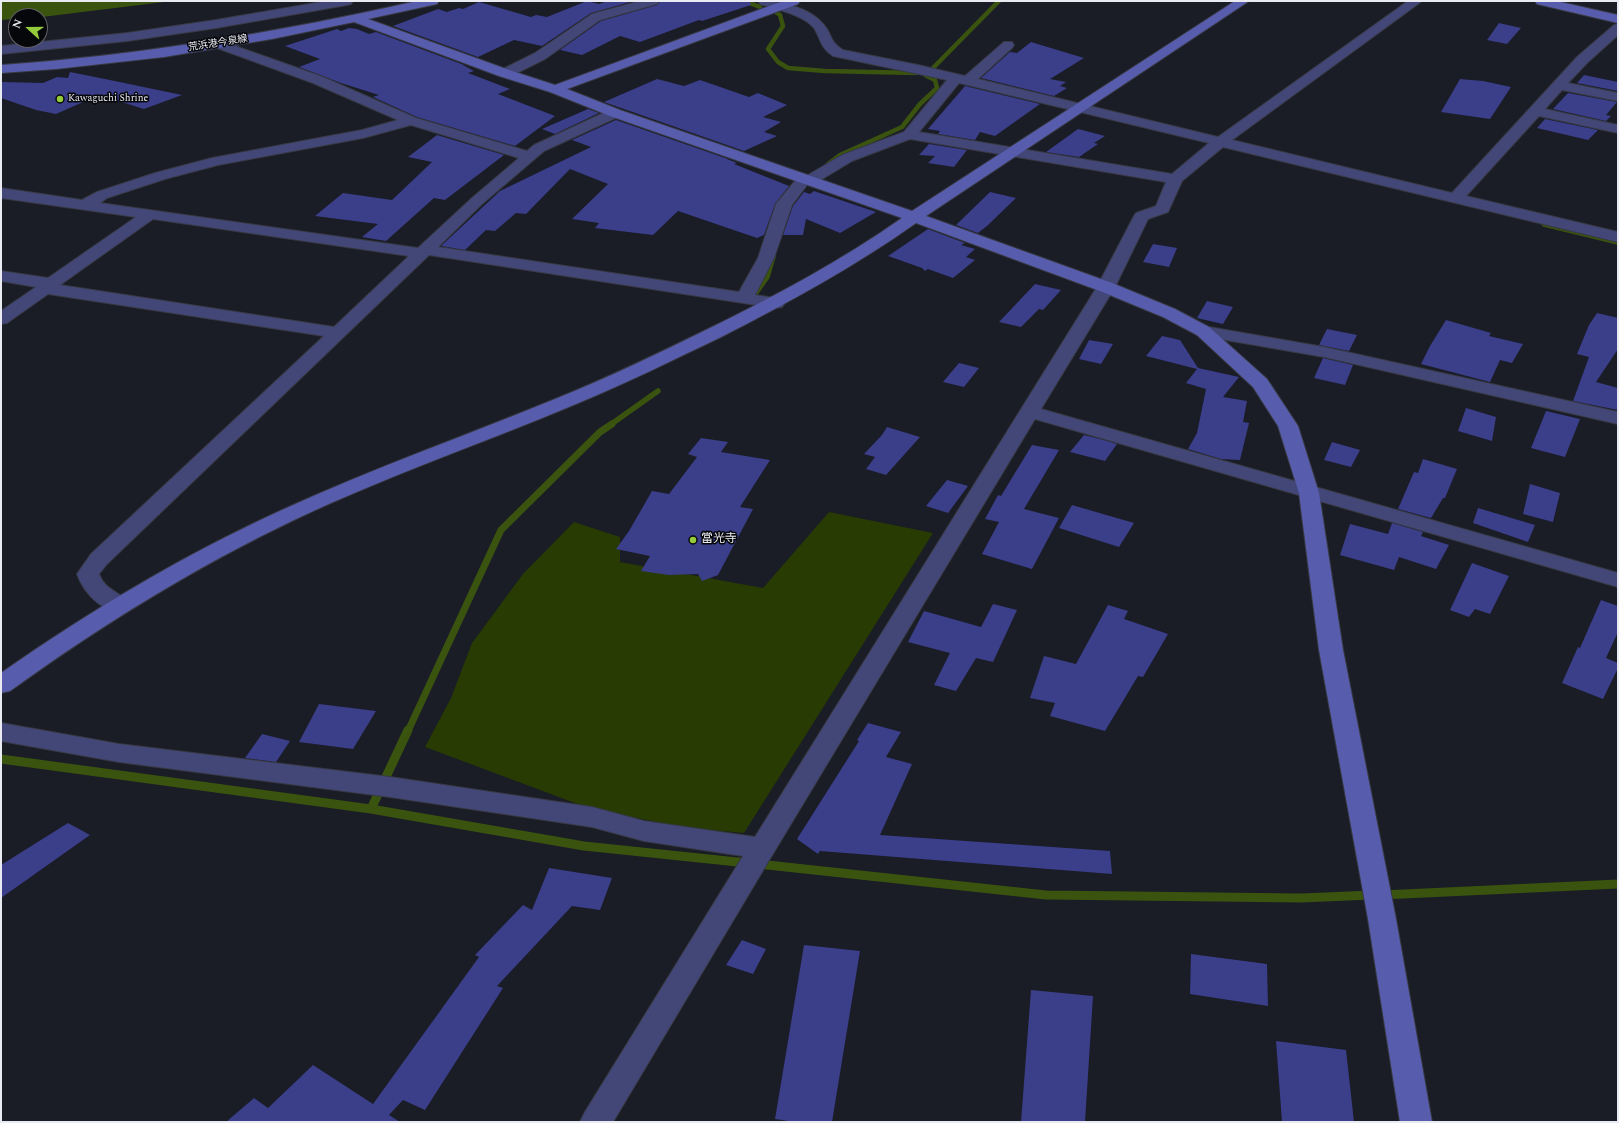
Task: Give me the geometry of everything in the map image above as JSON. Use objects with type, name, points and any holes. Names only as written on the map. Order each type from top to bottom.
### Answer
[{"type":"street","points":[[1,50],[127,37],[224,23],[347,1]]},
{"type":"street","name":"荒浜港今泉線","points":[[1,70],[118,59],[221,45],[356,19],[433,1]]},
{"type":"street","points":[[506,73],[540,56],[596,17],[653,1]]},
{"type":"street","points":[[764,1],[803,14],[813,20],[820,28],[829,47],[838,53],[853,58],[918,69],[1618,237]]},
{"type":"street","points":[[555,89],[794,1]]},
{"type":"street","points":[[1,685],[119,605],[231,544],[289,515],[570,400],[634,372],[776,303],[882,240],[914,217],[1243,1]]},
{"type":"street","points":[[596,1122],[1106,287],[1142,216],[1162,209],[1175,179],[1221,141],[1416,1]]},
{"type":"street","points":[[1541,1],[1618,19]]},
{"type":"street","points":[[356,19],[555,89],[615,113],[914,217],[1106,287],[1169,313],[1203,331],[1260,383],[1288,426],[1309,493],[1332,650],[1382,919],[1416,1122]]},
{"type":"street","points":[[1456,198],[1582,60],[1618,28]]},
{"type":"street","points":[[221,45],[318,80],[411,121],[528,156]]},
{"type":"street","points":[[746,294],[766,258],[784,204],[807,180],[847,158],[909,135],[962,80],[1008,45]]},
{"type":"street","points":[[1560,85],[1618,97]]},
{"type":"street","points":[[1536,111],[1618,129]]},
{"type":"street","points":[[119,605],[100,593],[91,585],[88,574],[99,559],[424,251],[528,156],[539,148],[615,113]]},
{"type":"street","points":[[84,205],[102,195],[160,176],[210,162],[363,134],[411,121]]},
{"type":"street","points":[[909,135],[1175,179]]},
{"type":"street","points":[[1,193],[149,215],[746,294],[776,303]]},
{"type":"street","points":[[1,319],[149,215]]},
{"type":"street","points":[[1,276],[48,286],[338,333]]},
{"type":"street","points":[[1203,331],[1324,352],[1618,418]]},
{"type":"street","points":[[1030,412],[1309,493],[1617,575]]},
{"type":"street","points":[[1,732],[119,753],[390,787],[592,817],[756,860]]},
{"type":"shaded area","points":[[1,1],[172,1],[48,16],[48,8],[8,8],[8,20],[1,20]]},
{"type":"shaded area","points":[[829,512],[933,533],[744,833],[688,828],[591,809],[425,747],[451,698],[472,643],[523,574],[574,522],[620,537],[620,562],[763,588]]},
{"type":"building","points":[[587,1],[599,4],[608,1],[634,1],[591,13],[542,46],[514,40],[478,57],[393,26],[438,9],[447,12],[459,8],[463,9],[479,2],[531,17],[536,15],[547,17]]},
{"type":"building","points":[[660,1],[750,1],[751,5],[702,21],[699,20],[640,42],[620,36],[582,55],[560,50],[601,21],[657,5]]},
{"type":"building","points":[[1499,23],[1521,28],[1507,44],[1487,40]]},
{"type":"building","points":[[349,28],[357,29],[369,34],[376,32],[464,65],[474,71],[468,73],[510,89],[498,94],[555,116],[515,146],[417,117],[373,97],[379,95],[341,83],[299,67],[320,59],[285,46],[337,29],[341,31]]},
{"type":"building","points":[[1031,42],[1084,58],[1050,79],[1066,82],[1060,86],[1067,88],[1054,96],[981,78],[1010,52],[1017,53]]},
{"type":"building","points":[[70,72],[182,95],[144,109],[112,99],[105,102],[90,99],[56,114],[36,110],[1,98],[1,82],[43,83],[57,77],[68,78]]},
{"type":"building","points":[[1584,75],[1618,82],[1618,91],[1577,83]]},
{"type":"building","points":[[657,79],[684,86],[700,80],[749,97],[758,93],[787,105],[763,117],[781,122],[764,132],[777,136],[744,151],[604,102]]},
{"type":"building","points":[[1460,79],[1483,81],[1511,87],[1490,119],[1441,112]]},
{"type":"building","points":[[965,86],[1040,104],[995,136],[980,132],[975,140],[938,134],[940,131],[928,129]]},
{"type":"building","points":[[1568,93],[1617,102],[1606,115],[1611,116],[1606,121],[1553,109]]},
{"type":"building","points":[[588,109],[599,113],[555,134],[542,129]]},
{"type":"building","points":[[1545,119],[1598,130],[1588,140],[1537,128]]},
{"type":"building","points":[[616,120],[728,159],[737,163],[734,164],[789,186],[775,204],[764,235],[757,238],[678,211],[653,235],[595,228],[599,223],[572,219],[608,184],[570,169],[526,214],[516,213],[495,231],[486,230],[465,250],[441,246],[500,191],[591,147],[572,140]]},
{"type":"building","points":[[1078,129],[1105,136],[1094,143],[1098,144],[1079,157],[1046,152]]},
{"type":"building","points":[[437,135],[504,155],[445,200],[434,198],[386,241],[362,237],[378,224],[315,216],[343,193],[392,200],[432,162],[408,157]]},
{"type":"building","points":[[929,144],[967,150],[954,167],[928,163],[935,156],[919,155]]},
{"type":"building","points":[[814,191],[876,212],[840,233],[806,219],[803,235],[783,235],[793,206],[804,192],[810,194]]},
{"type":"building","points":[[990,192],[1016,198],[978,233],[956,225]]},
{"type":"building","points":[[928,229],[965,243],[961,245],[975,249],[966,257],[975,260],[953,278],[928,269],[925,271],[922,268],[888,256]]},
{"type":"building","points":[[1153,244],[1177,248],[1169,267],[1143,262]]},
{"type":"building","points":[[1035,284],[1061,290],[1043,310],[1039,309],[1021,327],[999,322]]},
{"type":"building","points":[[1207,301],[1233,307],[1223,324],[1197,318]]},
{"type":"building","points":[[1597,313],[1618,318],[1618,349],[1596,382],[1618,388],[1618,410],[1573,401],[1589,357],[1577,354],[1589,325]]},
{"type":"building","points":[[1446,320],[1491,333],[1489,336],[1523,344],[1512,363],[1500,360],[1490,382],[1421,364]]},
{"type":"building","points":[[1327,329],[1357,335],[1349,351],[1319,345]]},
{"type":"building","points":[[1162,336],[1180,340],[1198,368],[1239,377],[1223,397],[1247,401],[1243,422],[1249,423],[1240,460],[1221,459],[1188,449],[1197,433],[1206,389],[1186,383],[1197,369],[1146,356]]},
{"type":"building","points":[[1089,340],[1113,344],[1101,364],[1079,359]]},
{"type":"building","points":[[1323,358],[1353,365],[1345,385],[1314,378]]},
{"type":"building","points":[[959,363],[979,368],[964,387],[943,382]]},
{"type":"building","points":[[1466,408],[1496,417],[1492,441],[1458,431]]},
{"type":"building","points":[[1546,411],[1580,419],[1565,457],[1531,448]]},
{"type":"building","points":[[887,427],[920,437],[886,475],[866,469],[875,457],[864,454],[882,435]]},
{"type":"building","points":[[1084,435],[1117,444],[1105,461],[1070,452]]},
{"type":"building","points":[[701,438],[728,442],[721,452],[770,460],[740,507],[753,509],[718,575],[702,581],[698,574],[669,575],[641,571],[650,556],[616,549],[629,531],[652,491],[669,494],[697,457],[688,454]]},
{"type":"building","points":[[1332,442],[1360,450],[1351,467],[1324,460]]},
{"type":"building","points":[[1032,445],[1059,450],[1024,509],[1059,518],[1032,569],[982,554],[999,522],[985,519],[998,495],[1001,496]]},
{"type":"building","points":[[1423,459],[1457,469],[1445,498],[1443,498],[1431,518],[1398,509],[1414,472],[1418,473]]},
{"type":"building","points":[[947,480],[968,486],[948,513],[926,506]]},
{"type":"building","points":[[1530,484],[1560,493],[1553,522],[1523,514]]},
{"type":"building","points":[[1072,505],[1134,523],[1119,547],[1059,528]]},
{"type":"building","points":[[1478,508],[1535,525],[1528,542],[1473,523]]},
{"type":"building","points":[[1392,523],[1423,532],[1421,536],[1449,545],[1436,569],[1399,557],[1394,570],[1340,555],[1350,524],[1388,534]]},
{"type":"building","points":[[1472,563],[1509,576],[1490,614],[1475,609],[1469,617],[1450,610]]},
{"type":"building","points":[[1601,600],[1618,606],[1618,632],[1606,658],[1618,663],[1618,668],[1603,699],[1562,683],[1578,647],[1580,648]]},
{"type":"building","points":[[993,604],[1017,610],[993,662],[976,658],[956,691],[934,685],[950,653],[908,642],[924,611],[981,627]]},
{"type":"building","points":[[1108,605],[1128,611],[1124,619],[1168,634],[1143,677],[1138,676],[1105,731],[1050,716],[1055,703],[1030,698],[1044,656],[1076,664]]},
{"type":"building","points":[[319,704],[376,711],[353,749],[299,742]]},
{"type":"building","points":[[868,723],[901,732],[886,757],[912,764],[880,835],[1110,851],[1112,874],[820,851],[821,849],[818,854],[797,839],[859,741],[857,740]]},
{"type":"building","points":[[262,734],[290,741],[276,762],[245,758]]},
{"type":"building","points":[[68,823],[90,835],[1,898],[1,865]]},
{"type":"building","points":[[549,868],[612,878],[600,910],[572,906],[497,986],[503,988],[425,1110],[403,1100],[389,1115],[400,1122],[226,1122],[254,1098],[268,1108],[313,1065],[373,1104],[479,957],[475,955],[523,905],[532,910]]},
{"type":"building","points":[[742,940],[766,949],[753,974],[726,965]]},
{"type":"building","points":[[804,945],[860,951],[832,1122],[795,1122],[775,1119]]},
{"type":"building","points":[[1191,954],[1267,964],[1268,1006],[1190,994]]},
{"type":"building","points":[[1031,990],[1093,996],[1085,1122],[1021,1122]]},
{"type":"building","points":[[1276,1041],[1346,1050],[1354,1122],[1282,1122]]},
{"type":"waterway","points":[[744,1],[760,7]]},
{"type":"waterway","points":[[932,69],[999,1]]},
{"type":"waterway","points":[[777,13],[780,15],[783,26],[768,49],[778,62],[788,68],[825,71],[917,73]]},
{"type":"waterway","points":[[828,164],[840,155],[902,127],[920,104],[937,88],[935,80],[925,75],[929,73]]},
{"type":"waterway","points":[[1544,224],[1618,242]]},
{"type":"waterway","points":[[755,294],[767,277],[773,257]]},
{"type":"waterway","points":[[610,425],[658,391]]},
{"type":"waterway","points":[[408,731],[501,530],[600,432],[612,424]]},
{"type":"waterway","points":[[371,809],[408,730]]},
{"type":"waterway","points":[[1,759],[371,809]]},
{"type":"waterway","points":[[371,809],[584,846],[747,863]]},
{"type":"waterway","points":[[758,864],[1046,895],[1301,898],[1372,895]]},
{"type":"waterway","points":[[1382,895],[1618,884]]},
{"type":"place","name":"Kawaguchi Shrine","points":[[60,99]]},
{"type":"place","name":"當光寺","points":[[693,540]]}]
